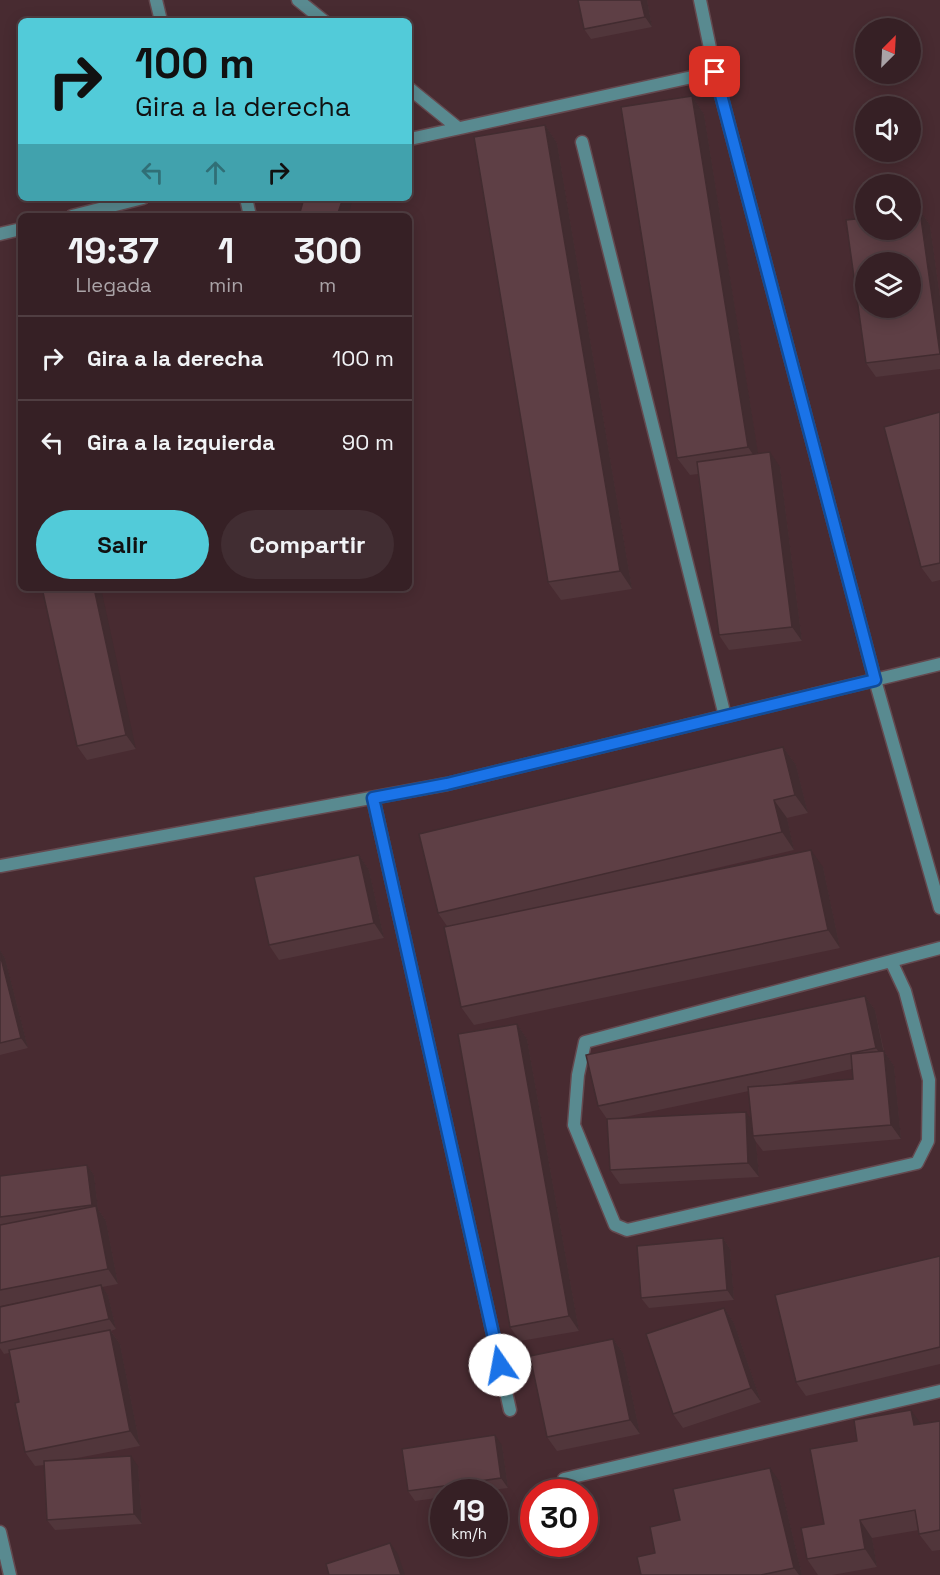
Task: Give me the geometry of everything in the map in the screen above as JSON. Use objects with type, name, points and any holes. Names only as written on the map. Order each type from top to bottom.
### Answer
[{"type":"street","points":[[156,0],[160,18]]},
{"type":"street","points":[[297,0],[320,18]]},
{"type":"street","points":[[700,0],[715,72],[875,680],[940,908]]},
{"type":"street","points":[[412,139],[715,72]]},
{"type":"street","points":[[412,91],[458,128]]},
{"type":"street","points":[[582,142],[725,716]]},
{"type":"street","points":[[84,213],[131,201]]},
{"type":"street","points":[[0,234],[18,230]]},
{"type":"street","points":[[0,866],[447,784],[940,664]]},
{"type":"street","points":[[373,798],[510,1410]]},
{"type":"street","points":[[891,961],[905,991],[929,1080],[928,1141],[917,1163],[627,1230],[615,1225],[574,1125],[578,1075],[585,1041],[940,948]]},
{"type":"street","points":[[564,1479],[940,1391]]},
{"type":"street","points":[[0,1532],[10,1575]]},
{"type":"building","points":[[578,0],[641,0],[645,17],[584,29]]},
{"type":"building","points":[[692,96],[748,447],[677,458],[621,107]]},
{"type":"building","points":[[545,125],[620,571],[548,582],[474,137]]},
{"type":"building","points":[[303,201],[342,201],[338,213],[300,213]]},
{"type":"building","points":[[921,218],[940,354],[866,363],[860,318],[921,318],[921,252],[855,252],[855,284],[846,220],[855,219],[855,240],[921,240]]},
{"type":"building","points":[[940,412],[940,563],[921,567],[884,427]]},
{"type":"building","points":[[770,452],[792,627],[719,635],[697,462]]},
{"type":"building","points":[[43,591],[95,591],[126,735],[77,746]]},
{"type":"building","points":[[783,747],[795,795],[774,800],[782,832],[438,913],[419,834]]},
{"type":"building","points":[[811,850],[828,930],[461,1007],[444,927]]},
{"type":"building","points":[[359,855],[374,923],[269,945],[254,877]]},
{"type":"building","points":[[0,954],[21,1038],[0,1043]]},
{"type":"building","points":[[865,996],[876,1048],[598,1106],[586,1055]]},
{"type":"building","points":[[517,1024],[569,1316],[510,1327],[458,1034]]},
{"type":"building","points":[[884,1051],[891,1125],[753,1136],[748,1087],[853,1079],[851,1054]]},
{"type":"building","points":[[746,1112],[748,1163],[610,1170],[607,1119]]},
{"type":"building","points":[[87,1165],[92,1205],[0,1217],[0,1176]]},
{"type":"building","points":[[96,1206],[108,1269],[0,1290],[0,1225]]},
{"type":"building","points":[[723,1238],[727,1290],[641,1298],[637,1246]]},
{"type":"building","points":[[940,1256],[940,1347],[796,1382],[775,1295]]},
{"type":"building","points":[[101,1285],[109,1319],[0,1343],[0,1307]]},
{"type":"building","points":[[724,1308],[751,1388],[673,1414],[646,1334]]},
{"type":"building","points":[[110,1330],[130,1431],[25,1452],[15,1403],[19,1402],[9,1350]]},
{"type":"building","points":[[613,1339],[630,1420],[547,1437],[530,1356]]},
{"type":"building","points":[[911,1410],[914,1425],[940,1421],[940,1530],[919,1534],[915,1510],[860,1520],[865,1549],[807,1559],[801,1528],[824,1524],[810,1449],[857,1441],[854,1420]]},
{"type":"building","points":[[495,1435],[501,1478],[430,1479],[430,1488],[408,1491],[402,1449]]},
{"type":"building","points":[[131,1456],[134,1514],[47,1520],[44,1461]]},
{"type":"building","points":[[770,1468],[794,1568],[761,1575],[641,1575],[637,1557],[655,1553],[650,1527],[680,1520],[673,1489]]},
{"type":"building","points":[[390,1543],[401,1575],[329,1575],[326,1564]]},
{"type":"route","points":[[500,1365],[373,798],[447,784],[875,680],[715,72]]}]
